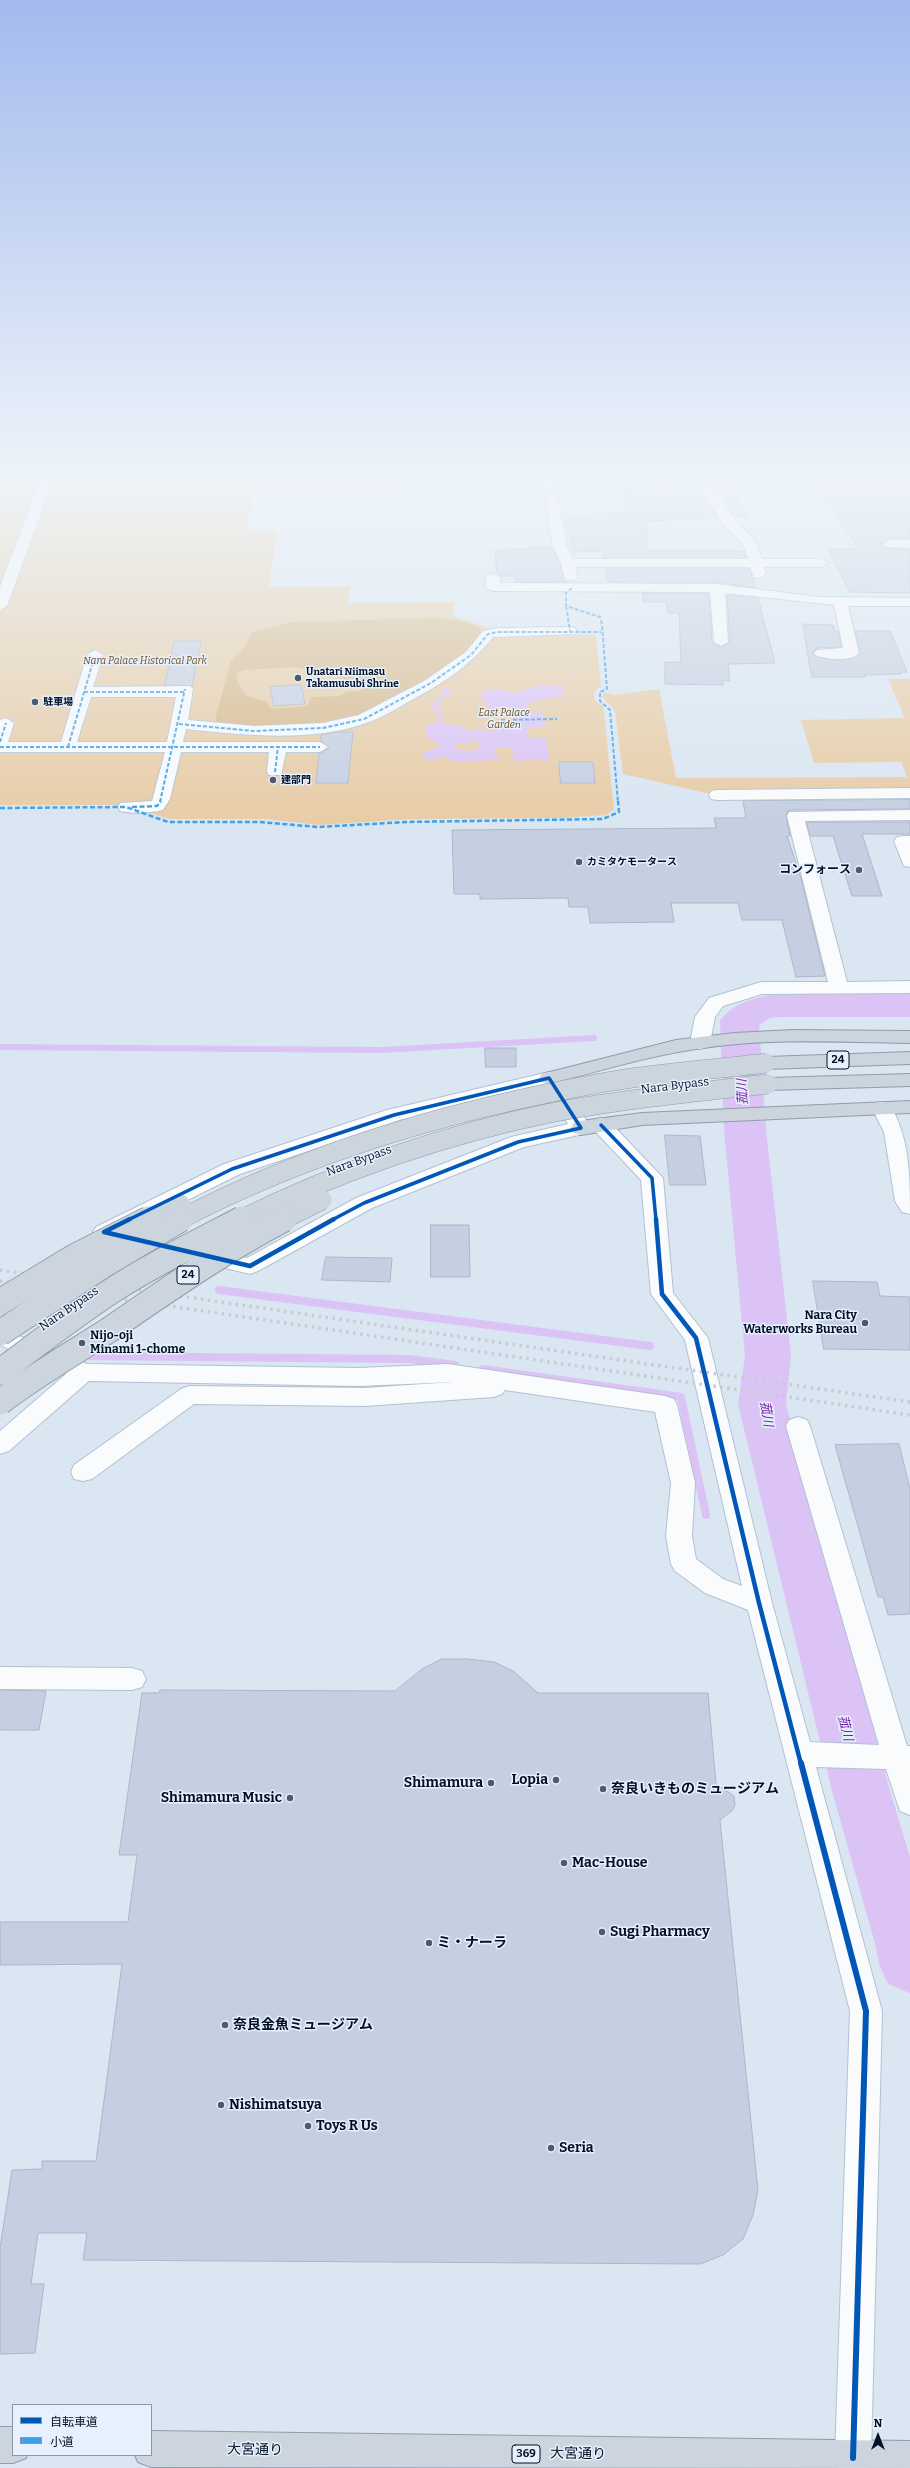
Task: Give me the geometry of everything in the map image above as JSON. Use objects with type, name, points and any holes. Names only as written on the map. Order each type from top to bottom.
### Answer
[{"type":"highway","points":[[549,1078],[661,1049],[706,1042],[810,1036],[910,1037]]},
{"type":"highway","name":"Nara Bypass","points":[[0,1334],[20,1318],[105,1264],[227,1195],[384,1135],[464,1112],[602,1083],[766,1063],[910,1058]]},
{"type":"highway","name":"Nara Bypass","points":[[0,1372],[90,1306],[156,1265],[241,1220],[328,1182],[462,1136],[524,1119],[602,1104],[768,1084],[910,1080]]},
{"type":"highway","points":[[591,1126],[642,1119],[910,1107]]},
{"type":"highway","points":[[0,1302],[74,1256],[253,1169],[308,1151],[384,1135]]},
{"type":"highway","name":"24","points":[[0,1402],[35,1375],[89,1343],[240,1242],[328,1196],[385,1162]]},
{"type":"highway","points":[[0,2445],[12,2445]]},
{"type":"highway","name":"大宮通り","points":[[152,2449],[906,2459]]},
{"type":"street","points":[[0,606],[4,594]]},
{"type":"street","points":[[717,594],[721,642]]},
{"type":"street","points":[[771,594],[818,601],[910,602]]},
{"type":"street","points":[[822,653],[852,653],[840,601]]},
{"type":"street","points":[[179,724],[254,731],[347,724],[381,712],[396,700],[431,683],[471,655],[488,634],[498,632],[570,632]]},
{"type":"street","points":[[68,747],[95,655]]},
{"type":"street","points":[[84,692],[185,690],[162,799],[157,806],[126,808]]},
{"type":"street","points":[[0,742],[6,723]]},
{"type":"street","points":[[275,772],[278,746]]},
{"type":"street","points":[[0,747],[320,747]]},
{"type":"street","points":[[716,795],[910,793]]},
{"type":"street","points":[[839,988],[795,816],[910,815]]},
{"type":"street","points":[[910,841],[903,841],[910,862]]},
{"type":"street","points":[[706,1042],[705,1018],[716,1002],[762,988],[910,987]]},
{"type":"street","points":[[591,1126],[518,1142],[364,1203],[250,1266],[104,1232],[232,1169],[394,1115],[549,1078],[591,1126],[652,1178],[662,1294],[696,1338],[759,1603],[866,2011],[853,2458]]},
{"type":"street","points":[[882,1108],[894,1132],[906,1201],[910,1206]]},
{"type":"street","points":[[0,1334],[84,1372],[359,1377],[448,1373],[665,1405],[684,1483],[679,1536],[684,1564],[714,1586],[759,1603]]},
{"type":"street","points":[[0,1445],[84,1372]]},
{"type":"street","points":[[83,1472],[189,1395],[365,1397],[531,1385]]},
{"type":"street","points":[[798,1426],[851,1611],[904,1758],[910,1802]]},
{"type":"street","points":[[0,1678],[132,1679]]},
{"type":"street","points":[[799,1754],[904,1758]]},
{"type":"green space","name":"Nara Palace Historical Park","points":[[0,594],[350,594],[348,603],[455,602],[452,616],[505,633],[596,635],[601,686],[594,692],[595,700],[603,707],[614,810],[605,815],[563,818],[411,819],[319,825],[267,819],[169,819],[127,805],[0,805]]},
{"type":"green space","points":[[888,679],[910,679],[910,790],[706,793],[623,774],[615,711],[602,697],[604,692],[614,695],[659,689],[676,778],[907,777],[901,762],[814,763],[801,720],[905,718]]},
{"type":"shaded area","points":[[434,618],[468,623],[474,625],[484,634],[464,654],[444,670],[372,713],[331,722],[293,727],[275,728],[237,726],[218,723],[215,720],[231,661],[241,652],[253,632],[291,622]],"holes":[[[295,667],[362,685],[363,688],[360,691],[347,692],[339,696],[312,697],[307,706],[274,709],[271,708],[265,701],[246,696],[236,679],[237,673],[244,670]]]},
{"type":"shaded area","points":[[534,686],[563,686],[563,697],[537,700],[528,704],[528,710],[544,714],[545,724],[542,727],[531,727],[526,731],[528,737],[548,739],[546,745],[548,747],[549,758],[547,761],[536,759],[520,761],[510,758],[514,753],[512,748],[495,748],[493,753],[499,756],[499,759],[452,761],[441,756],[439,759],[425,760],[423,757],[424,752],[438,748],[440,745],[430,739],[427,734],[425,727],[429,723],[459,725],[469,731],[479,728],[484,732],[495,731],[493,729],[490,730],[483,728],[483,725],[491,722],[514,722],[513,709],[489,709],[482,699],[481,691],[497,689],[518,693]],"holes":[[[473,739],[481,746],[471,751],[455,749],[455,745],[457,743],[468,744]]]},
{"type":"building","points":[[643,594],[709,594],[712,642],[720,647],[730,642],[727,595],[758,598],[775,663],[728,664],[730,681],[723,680],[723,685],[665,684],[665,662],[681,662],[679,613],[668,613],[666,602],[644,602]]},
{"type":"building","points":[[803,624],[833,625],[835,631],[838,631],[841,647],[817,648],[812,653],[817,657],[833,660],[851,659],[860,654],[855,631],[890,631],[907,672],[901,672],[902,674],[865,675],[865,677],[812,677]]},
{"type":"building","points":[[175,641],[201,641],[192,686],[165,685]]},
{"type":"building","points":[[301,685],[305,704],[274,706],[270,687]]},
{"type":"building","points":[[337,732],[353,732],[348,783],[316,783],[319,754],[329,748],[321,741],[321,735]]},
{"type":"building","points":[[559,762],[593,762],[595,783],[561,783]]},
{"type":"building","name":"カミタケモータース","points":[[910,800],[910,809],[789,810],[786,815],[790,836],[787,836],[801,878],[825,976],[796,977],[782,920],[742,920],[738,903],[671,903],[674,922],[590,923],[588,907],[569,907],[568,898],[480,899],[480,894],[454,894],[452,830],[716,828],[714,818],[746,818],[743,801]]},
{"type":"building","points":[[807,822],[910,822],[910,834],[862,834],[882,896],[852,896],[833,836],[810,836]]},
{"type":"building","points":[[485,1048],[516,1048],[516,1067],[486,1067]]},
{"type":"building","points":[[665,1135],[700,1136],[706,1185],[670,1185]]},
{"type":"building","points":[[431,1225],[469,1225],[470,1277],[431,1277]]},
{"type":"building","points":[[326,1257],[392,1258],[390,1282],[322,1280]]},
{"type":"building","name":"Nara City Waterworks Bureau","points":[[813,1281],[877,1282],[880,1296],[910,1297],[910,1350],[824,1349]]},
{"type":"building","points":[[899,1444],[910,1489],[910,1614],[888,1615],[883,1597],[878,1597],[835,1445]]},
{"type":"building","name":"ミ・ナーラ","points":[[442,1659],[467,1659],[494,1662],[513,1671],[538,1693],[708,1693],[716,1784],[734,1796],[735,1805],[732,1811],[720,1820],[758,2190],[753,2215],[743,2239],[723,2255],[700,2264],[83,2260],[87,2233],[38,2233],[31,2284],[44,2284],[35,2353],[0,2354],[0,2248],[12,2170],[42,2169],[42,2161],[96,2161],[122,1964],[0,1965],[0,1922],[128,1922],[137,1855],[119,1855],[142,1693],[159,1693],[160,1690],[395,1691],[422,1669]]},
{"type":"building","points":[[0,1690],[46,1691],[39,1730],[0,1730]]},
{"type":"waterway","points":[[439,723],[440,712],[434,708],[440,698],[450,693],[444,690]]},
{"type":"waterway","name":"菰川","points":[[910,1005],[780,1005],[758,1009],[739,1021],[745,1129],[768,1356],[762,1404],[861,1791],[907,1947],[910,1964]]},
{"type":"waterway","points":[[0,1047],[382,1050],[594,1038]]},
{"type":"waterway","points":[[219,1290],[650,1346]]},
{"type":"waterway","points":[[82,1356],[409,1359],[455,1365]]},
{"type":"waterway","points":[[483,1369],[681,1397],[706,1515]]},
{"type":"railway","points":[[0,1270],[910,1402]]},
{"type":"railway","points":[[0,1281],[910,1415]]},
{"type":"marked path","points":[[0,808],[126,807],[168,822],[260,822],[318,827],[406,822],[603,819],[619,812],[610,710],[600,701],[600,692],[607,689],[602,624],[600,617],[566,606],[566,594]]},
{"type":"marked path","points":[[566,606],[570,631]]},
{"type":"marked path","points":[[179,724],[254,731],[323,728],[364,719],[431,683],[471,655],[488,634],[498,632],[601,632]]},
{"type":"marked path","points":[[68,747],[95,655]]},
{"type":"marked path","points":[[132,807],[157,806],[162,799],[179,724],[185,689]]},
{"type":"marked path","points":[[84,692],[184,692]]},
{"type":"marked path","points":[[501,720],[557,719]]},
{"type":"marked path","points":[[0,742],[6,723]]},
{"type":"marked path","points":[[0,747],[320,747]]},
{"type":"marked path","points":[[275,772],[278,747]]},
{"type":"cycle path","points":[[549,1078],[581,1128],[518,1142],[364,1203],[250,1266],[104,1232],[232,1169],[394,1115],[549,1078]]},
{"type":"cycle path","points":[[601,1125],[652,1178],[662,1294],[696,1338],[759,1603],[866,2011],[853,2458]]},
{"type":"place","name":"Unatari Niimasu Takamusubi Shrine","points":[[298,678]]},
{"type":"place","name":"駐車場","points":[[35,702]]},
{"type":"place","name":"建部門","points":[[273,780]]},
{"type":"place","name":"カミタケモータース","points":[[579,862]]},
{"type":"place","name":"コンフォース","points":[[859,870]]},
{"type":"place","name":"Nara City Waterworks Bureau","points":[[865,1323]]},
{"type":"place","name":"Nijo-oji Minami 1-chome","points":[[82,1343]]},
{"type":"place","name":"Lopia","points":[[556,1780]]},
{"type":"place","name":"Shimamura","points":[[491,1783]]},
{"type":"place","name":"奈良いきものミュージアム","points":[[603,1789]]},
{"type":"place","name":"Shimamura Music","points":[[290,1798]]},
{"type":"place","name":"Mac-House","points":[[564,1863]]},
{"type":"place","name":"Sugi Pharmacy","points":[[602,1932]]},
{"type":"place","name":"ミ・ナーラ","points":[[429,1943]]},
{"type":"place","name":"奈良金魚ミュージアム","points":[[225,2025]]},
{"type":"place","name":"Nishimatsuya","points":[[221,2105]]},
{"type":"place","name":"Toys R Us","points":[[308,2126]]},
{"type":"place","name":"Seria","points":[[551,2148]]},
{"type":"park label","name":"East Palace Garden","points":[[504,718]]}]
